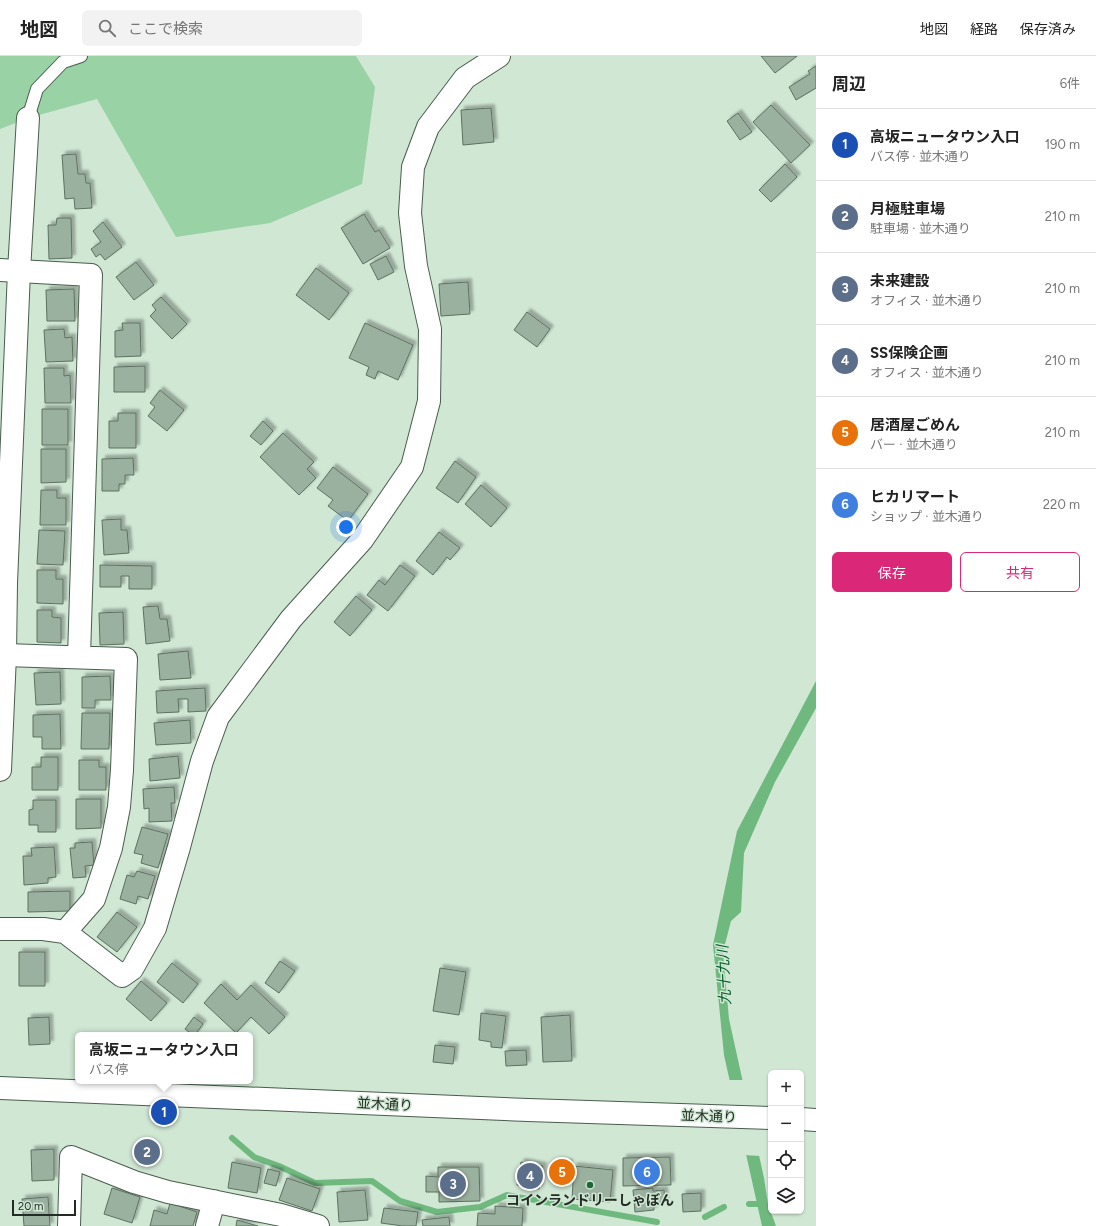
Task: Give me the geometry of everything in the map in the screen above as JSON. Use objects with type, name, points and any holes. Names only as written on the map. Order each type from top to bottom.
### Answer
[{"type":"street","points":[[0,929],[44,929],[65,932],[122,976],[132,969],[155,928],[202,762],[218,717],[291,619],[362,540],[412,467],[429,401],[430,329],[416,266],[410,213],[413,167],[428,127],[465,78],[499,56]]},
{"type":"street","points":[[0,770],[1,709],[5,655],[3,583],[10,270],[28,118]]},
{"type":"street","points":[[10,270],[91,275],[79,657]]},
{"type":"street","points":[[5,655],[126,659],[122,770],[119,807],[111,848],[94,899],[65,932]]},
{"type":"street","name":"並木通り","points":[[0,1088],[528,1110],[768,1118]]},
{"type":"street","points":[[804,1119],[816,1120]]},
{"type":"street","points":[[69,1226],[71,1157],[134,1182],[168,1192],[281,1215],[318,1226]]},
{"type":"street","points":[[207,1226],[214,1201]]},
{"type":"lane","points":[[28,118],[37,89],[63,62],[81,56]]},
{"type":"shaded area","points":[[0,56],[356,56],[375,87],[362,184],[270,223],[176,237],[97,99],[28,118],[0,129]]},
{"type":"water","name":"九十九川","points":[[816,681],[816,708],[775,782],[744,853],[741,912],[731,921],[723,952],[729,1019],[764,1178],[768,1214],[772,1214],[776,1226],[762,1226],[724,1055],[713,945],[737,831]]},
{"type":"pier","points":[[727,1080],[744,1080],[761,1156],[743,1155]]},
{"type":"building","points":[[761,56],[797,56],[775,73]]},
{"type":"building","points":[[816,66],[816,88],[796,100],[789,87],[810,74],[808,71]]},
{"type":"building","points":[[771,105],[810,145],[791,163],[753,122]]},
{"type":"building","points":[[491,108],[494,142],[463,145],[461,110]]},
{"type":"building","points":[[738,113],[752,132],[740,140],[727,121]]},
{"type":"building","points":[[76,154],[78,174],[85,174],[86,183],[90,183],[92,208],[75,209],[74,198],[65,199],[62,155]]},
{"type":"building","points":[[785,164],[797,177],[771,202],[759,190]]},
{"type":"building","points":[[364,214],[375,232],[379,230],[390,248],[363,264],[341,228]]},
{"type":"building","points":[[57,218],[71,218],[72,258],[49,259],[48,225],[56,225]]},
{"type":"building","points":[[103,222],[122,247],[105,260],[100,254],[96,257],[91,249],[101,242],[93,231]]},
{"type":"building","points":[[386,256],[394,272],[378,280],[370,264]]},
{"type":"building","points":[[136,262],[154,285],[134,300],[116,277]]},
{"type":"building","points":[[316,268],[349,293],[329,320],[296,295]]},
{"type":"building","points":[[468,282],[470,314],[441,316],[439,284]]},
{"type":"building","points":[[74,289],[75,321],[47,321],[46,290]]},
{"type":"building","points":[[161,297],[187,324],[172,339],[150,316],[156,310],[152,305]]},
{"type":"building","points":[[527,312],[550,329],[537,347],[514,330]]},
{"type":"building","points":[[122,323],[140,323],[141,356],[115,357],[115,331],[123,330]]},
{"type":"building","points":[[365,323],[413,345],[398,380],[378,371],[375,379],[366,375],[369,367],[349,358]]},
{"type":"building","points":[[64,329],[65,338],[72,337],[73,361],[46,362],[44,330]]},
{"type":"building","points":[[145,366],[145,392],[114,392],[114,367]]},
{"type":"building","points":[[44,368],[64,368],[64,376],[70,375],[71,403],[45,403]]},
{"type":"building","points":[[160,390],[184,410],[167,431],[148,416],[155,407],[150,403]]},
{"type":"building","points":[[42,409],[68,409],[68,445],[42,445]]},
{"type":"building","points":[[118,413],[136,413],[136,448],[109,448],[109,421],[118,421]]},
{"type":"building","points":[[263,421],[273,431],[261,445],[250,436]]},
{"type":"building","points":[[283,433],[314,462],[307,469],[316,478],[299,495],[260,457]]},
{"type":"building","points":[[41,449],[66,449],[66,482],[41,483]]},
{"type":"building","points":[[133,458],[134,475],[125,475],[125,484],[119,484],[119,491],[102,491],[102,459]]},
{"type":"building","points":[[455,461],[476,477],[458,503],[436,488]]},
{"type":"building","points":[[333,467],[368,494],[348,521],[328,506],[333,500],[317,488]]},
{"type":"building","points":[[481,485],[507,508],[491,527],[465,504]]},
{"type":"building","points":[[41,490],[57,490],[57,498],[66,498],[66,525],[40,525]]},
{"type":"building","points":[[121,519],[121,530],[127,530],[129,553],[104,555],[102,520]]},
{"type":"building","points":[[39,530],[65,531],[63,565],[37,564]]},
{"type":"building","points":[[439,532],[460,548],[450,560],[447,557],[433,575],[416,561]]},
{"type":"building","points":[[100,565],[152,566],[152,589],[129,589],[129,576],[121,576],[121,587],[100,587]]},
{"type":"building","points":[[400,565],[415,576],[388,611],[367,595],[379,580],[385,585]]},
{"type":"building","points":[[37,570],[56,570],[56,579],[63,579],[63,604],[37,603]]},
{"type":"building","points":[[356,596],[372,610],[350,636],[334,622]]},
{"type":"building","points":[[158,606],[160,619],[167,619],[170,641],[146,644],[143,607]]},
{"type":"building","points":[[37,610],[52,610],[52,617],[61,618],[61,643],[37,642]]},
{"type":"building","points":[[123,612],[124,644],[100,645],[99,613]]},
{"type":"building","points":[[188,651],[191,678],[160,680],[158,654]]},
{"type":"building","points":[[60,672],[61,704],[36,705],[34,673]]},
{"type":"building","points":[[110,676],[111,700],[95,700],[95,708],[82,708],[82,677]]},
{"type":"building","points":[[205,688],[206,711],[188,712],[188,699],[178,699],[179,712],[157,713],[156,691]]},
{"type":"building","points":[[82,713],[110,713],[109,749],[81,749]]},
{"type":"building","points":[[60,714],[61,749],[42,749],[42,737],[33,737],[33,715]]},
{"type":"building","points":[[190,720],[191,743],[156,745],[154,723]]},
{"type":"building","points":[[178,756],[180,778],[150,781],[149,759]]},
{"type":"building","points":[[41,757],[58,757],[58,790],[32,790],[32,767],[41,767]]},
{"type":"building","points":[[79,760],[99,760],[99,767],[106,767],[106,790],[79,790]]},
{"type":"building","points":[[174,787],[175,803],[171,803],[172,821],[149,822],[149,808],[144,809],[143,789]]},
{"type":"building","points":[[76,799],[101,799],[101,828],[76,829]]},
{"type":"building","points":[[33,800],[56,800],[56,832],[38,832],[38,825],[29,825],[29,810],[33,809]]},
{"type":"building","points":[[142,827],[168,834],[158,868],[141,863],[143,855],[134,853]]},
{"type":"building","points":[[92,842],[94,865],[85,866],[86,877],[73,878],[70,848],[75,848],[75,843]]},
{"type":"building","points":[[54,847],[56,877],[48,878],[48,883],[24,885],[23,856],[32,856],[31,848]]},
{"type":"building","points":[[137,871],[155,876],[148,899],[138,896],[136,904],[120,899],[127,875],[134,877]]},
{"type":"building","points":[[70,891],[70,911],[28,912],[28,892]]},
{"type":"building","points":[[117,912],[137,927],[117,952],[97,937]]},
{"type":"building","points":[[19,952],[45,952],[45,986],[19,986]]},
{"type":"building","points":[[280,961],[295,971],[279,993],[265,983]]},
{"type":"building","points":[[172,963],[198,984],[183,1003],[157,982]]},
{"type":"building","points":[[440,968],[466,972],[459,1015],[433,1011]]},
{"type":"building","points":[[141,981],[167,1003],[151,1021],[126,999]]},
{"type":"building","points":[[221,984],[237,1000],[251,985],[285,1017],[269,1034],[251,1017],[237,1032],[235,1032],[204,1003]]},
{"type":"building","points":[[481,1013],[506,1016],[502,1048],[491,1047],[491,1042],[479,1040]]},
{"type":"building","points":[[570,1015],[572,1061],[543,1062],[541,1017]]},
{"type":"building","points":[[49,1017],[50,1044],[29,1045],[28,1018]]},
{"type":"building","points":[[194,1017],[203,1024],[197,1032],[189,1032],[185,1029]]},
{"type":"building","points":[[435,1045],[455,1047],[453,1064],[433,1062]]},
{"type":"building","points":[[526,1050],[527,1065],[506,1066],[505,1051]]},
{"type":"building","points":[[54,1149],[54,1180],[32,1181],[31,1150]]},
{"type":"building","points":[[670,1157],[671,1185],[623,1186],[623,1158]]},
{"type":"building","points":[[232,1162],[261,1168],[257,1193],[228,1188]]},
{"type":"building","points":[[521,1162],[543,1166],[539,1189],[517,1185]]},
{"type":"building","points":[[556,1162],[569,1163],[568,1183],[555,1182]]},
{"type":"building","points":[[574,1166],[613,1170],[610,1202],[572,1199]]},
{"type":"building","points":[[438,1167],[479,1167],[480,1201],[439,1202],[439,1192],[426,1192],[426,1176],[438,1177]]},
{"type":"building","points":[[268,1169],[280,1172],[276,1186],[264,1183]]},
{"type":"building","points":[[287,1178],[320,1189],[312,1211],[279,1200]]},
{"type":"building","points":[[112,1188],[140,1197],[132,1223],[104,1214]]},
{"type":"building","points":[[653,1188],[653,1191],[664,1190],[665,1202],[654,1203],[654,1210],[635,1212],[633,1190]]},
{"type":"building","points":[[365,1190],[368,1220],[339,1222],[337,1192]]},
{"type":"building","points":[[701,1193],[701,1211],[683,1212],[682,1194]]},
{"type":"building","points":[[48,1197],[50,1226],[24,1226],[22,1199]]},
{"type":"building","points":[[170,1203],[197,1212],[193,1226],[150,1226],[154,1210],[167,1214]]},
{"type":"building","points":[[495,1206],[523,1208],[522,1226],[477,1226],[478,1213],[495,1214]]},
{"type":"building","points":[[384,1208],[418,1212],[416,1226],[381,1223]]},
{"type":"building","points":[[449,1217],[450,1226],[423,1226],[422,1220]]},
{"type":"building","points":[[237,1220],[258,1226],[236,1226]]},
{"type":"waterway","points":[[232,1138],[254,1157],[279,1166],[315,1183],[372,1181],[400,1201],[437,1212],[480,1207],[507,1195],[657,1222]]},
{"type":"waterway","points":[[749,1204],[760,1204]]},
{"type":"waterway","points":[[705,1217],[724,1207]]},
{"type":"place","name":"高坂ニュータウン入口","points":[[164,1112]]},
{"type":"place","name":"月極駐車場","points":[[147,1152]]},
{"type":"place","name":"居酒屋ごめん","points":[[562,1172]]},
{"type":"place","name":"ヒカリマート","points":[[647,1172]]},
{"type":"place","name":"SS保険企画","points":[[530,1176]]},
{"type":"place","name":"未来建設","points":[[453,1184]]},
{"type":"place","name":"コインランドリーしゃぼん","points":[[590,1185]]}]
